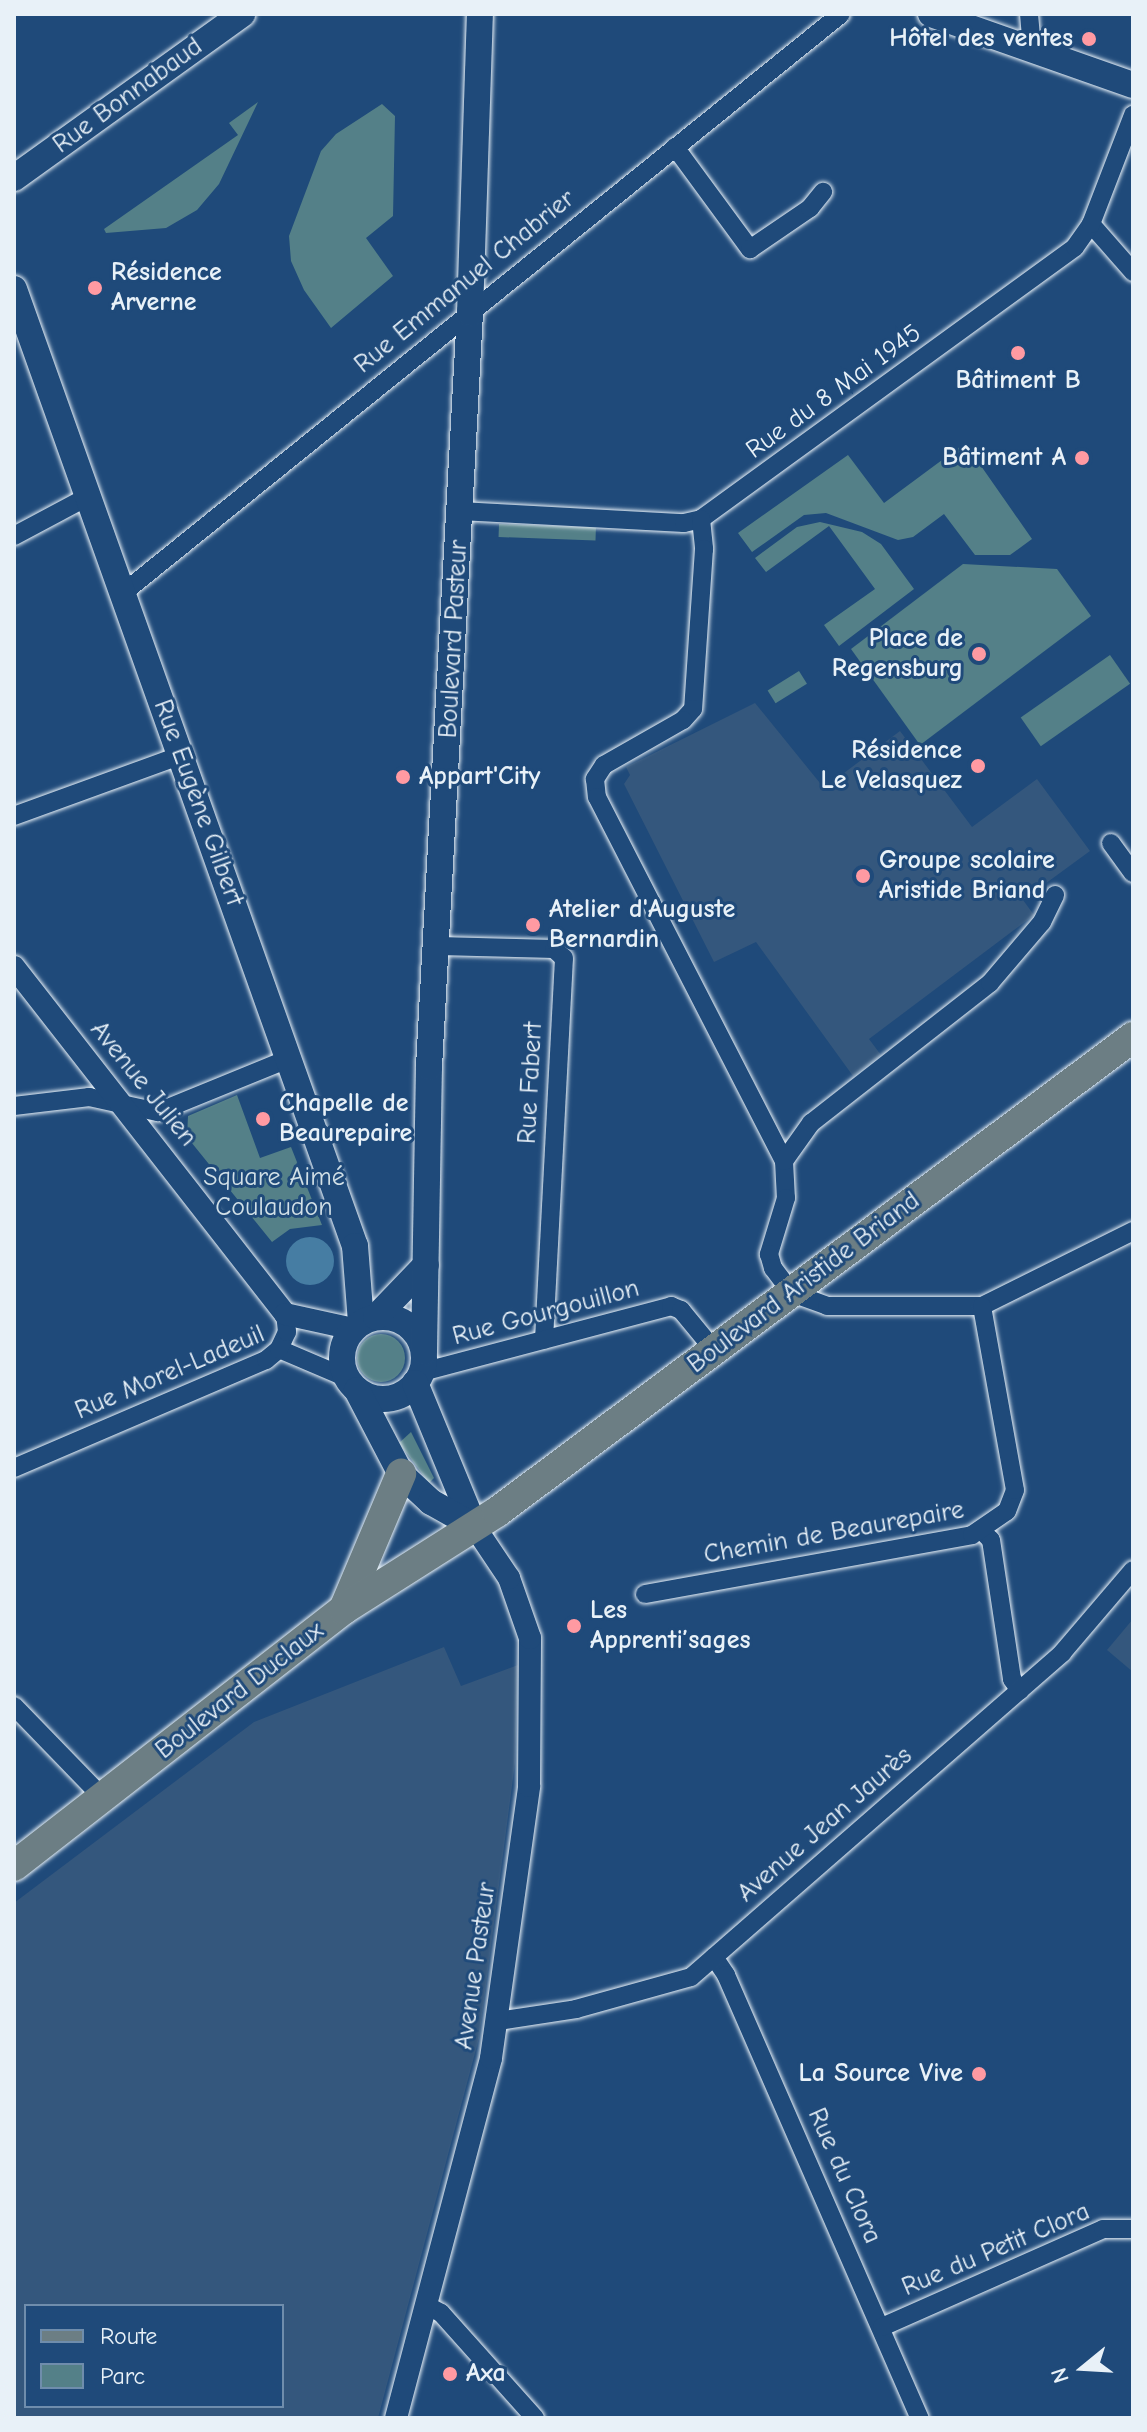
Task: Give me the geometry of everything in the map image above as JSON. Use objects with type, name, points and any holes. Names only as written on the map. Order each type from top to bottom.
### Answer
[{"type":"main road","name":"Rue Bonnabaud","points":[[14,178],[242,14]]},
{"type":"main road","name":"Boulevard Pasteur","points":[[474,1526],[420,1369],[426,1265],[429,1067],[439,946],[470,313],[480,14]]},
{"type":"main road","points":[[931,14],[1133,85]]},
{"type":"main road","name":"Rue Eugène Gilbert","points":[[14,289],[355,1246],[364,1323]]},
{"type":"main road","name":"Boulevard Aristide Briand","points":[[474,1526],[1133,1037]]},
{"type":"main road","points":[[426,1265],[364,1323],[342,1353],[352,1384],[401,1474],[431,1502],[474,1526]]},
{"type":"main road","points":[[352,1384],[381,1399],[394,1398],[420,1369],[413,1329],[390,1317],[364,1323]]},
{"type":"main road","points":[[344,1609],[401,1474]]},
{"type":"main road","name":"Boulevard Duclaux","points":[[14,1866],[344,1609],[474,1526]]},
{"type":"street","name":"Rue Emmanuel Chabrier","points":[[123,593],[841,14]]},
{"type":"street","points":[[1029,14],[1032,49]]},
{"type":"street","name":"Rue du 8 Mai 1945","points":[[701,519],[1075,247],[1091,224],[1133,115]]},
{"type":"street","points":[[675,147],[750,249],[810,208],[823,192]]},
{"type":"street","points":[[1091,224],[1133,272]]},
{"type":"street","points":[[14,536],[89,496]]},
{"type":"street","points":[[460,511],[684,523],[701,519],[703,564],[693,709],[683,720],[604,765],[595,779],[597,797],[784,1161],[786,1198],[769,1254],[792,1293],[827,1306],[982,1306],[1133,1231]]},
{"type":"street","points":[[14,816],[182,755]]},
{"type":"street","points":[[1111,843],[1133,873]]},
{"type":"street","points":[[784,1161],[811,1123],[990,983],[1042,922],[1055,895]]},
{"type":"street","name":"Rue Fabert","points":[[439,946],[554,949],[564,958],[544,1339]]},
{"type":"street","name":"Avenue Julien","points":[[14,967],[285,1314]]},
{"type":"street","points":[[14,1106],[89,1097],[158,1112],[288,1059]]},
{"type":"street","name":"Rue Gourgouillon","points":[[420,1369],[671,1306],[681,1310],[714,1350]]},
{"type":"street","name":"Chemin de Beaurepaire","points":[[645,1594],[983,1532],[1007,1511],[1015,1490],[982,1306]]},
{"type":"street","points":[[279,1349],[287,1332],[285,1314],[364,1323]]},
{"type":"street","name":"Rue Morel-Ladeuil","points":[[14,1468],[279,1349],[352,1384]]},
{"type":"street","name":"Avenue Pasteur","points":[[396,2418],[498,2021],[529,1786],[532,1664],[520,1602],[474,1526]]},
{"type":"street","points":[[983,1532],[991,1540],[1012,1679],[1020,1691]]},
{"type":"street","name":"Avenue Jean Jaurès","points":[[498,2021],[664,1987],[691,1977],[1062,1653],[1133,1570]]},
{"type":"street","points":[[14,1706],[103,1798]]},
{"type":"street","name":"Rue du Clora","points":[[714,1957],[726,1975],[920,2418]]},
{"type":"street","name":"Rue du Petit Clora","points":[[882,2327],[1103,2229],[1133,2229]]},
{"type":"street","points":[[426,2305],[441,2313],[535,2418]]},
{"type":"shaded area","name":"Groupe scolaire Aristide Briand","points":[[755,703],[824,788],[900,731],[972,827],[1037,779],[1090,851],[1023,900],[1034,915],[869,1039],[881,1055],[853,1076],[756,942],[714,962],[624,784],[630,775],[626,767]]},
{"type":"shaded area","points":[[310,1237],[327,1244],[334,1261],[327,1278],[310,1285],[293,1278],[286,1261],[293,1244]]},
{"type":"shaded area","points":[[1133,1619],[1133,1672],[1107,1650]]},
{"type":"shaded area","points":[[444,1647],[461,1686],[518,1665],[515,1763],[479,2038],[378,2418],[14,2418],[14,1903],[254,1722]]},
{"type":"green space","points":[[258,102],[219,184],[197,210],[166,228],[106,233],[104,229],[238,135],[229,123]]},
{"type":"green space","points":[[382,104],[395,116],[393,216],[366,238],[393,276],[331,328],[304,290],[291,261],[289,236],[321,151],[336,134]]},
{"type":"green space","points":[[965,443],[1032,539],[1010,555],[975,555],[944,514],[913,537],[898,540],[826,513],[804,515],[752,552],[738,533],[848,455],[884,503]]},
{"type":"green space","points":[[820,522],[862,532],[881,544],[914,589],[839,646],[824,625],[875,589],[829,526],[766,572],[755,558],[797,527]]},
{"type":"green space","points":[[499,524],[596,527],[595,540],[499,537]]},
{"type":"green space","points":[[963,564],[1057,569],[1091,616],[920,745],[851,649]]},
{"type":"green space","points":[[1110,655],[1130,684],[1041,746],[1021,718]]},
{"type":"green space","points":[[799,671],[807,684],[776,703],[768,691]]},
{"type":"green space","name":"Square Aimé Coulaudon","points":[[237,1095],[260,1158],[291,1147],[322,1225],[290,1229],[272,1242],[187,1137],[188,1116]]},
{"type":"green space","points":[[381,1334],[398,1341],[405,1358],[398,1375],[381,1382],[364,1375],[357,1358],[364,1341]]},
{"type":"green space","points":[[411,1432],[434,1478],[429,1483],[399,1443]]},
{"type":"place","name":"Hôtel des ventes","points":[[1089,39]]},
{"type":"place","name":"Résidence Arverne","points":[[95,288]]},
{"type":"place","name":"Bâtiment B","points":[[1018,353]]},
{"type":"place","name":"Bâtiment A","points":[[1082,458]]},
{"type":"place","name":"Place de Regensburg","points":[[979,654]]},
{"type":"place","name":"Résidence Le Velasquez","points":[[978,766]]},
{"type":"place","name":"Appart'City","points":[[403,777]]},
{"type":"place","name":"Groupe scolaire Aristide Briand","points":[[863,876]]},
{"type":"place","name":"Atelier d'Auguste Bernardin","points":[[533,925]]},
{"type":"place","name":"Chapelle de Beaurepaire","points":[[263,1119]]},
{"type":"place","name":"Les Apprenti’sages","points":[[574,1626]]},
{"type":"place","name":"La Source Vive","points":[[979,2074]]},
{"type":"place","name":"Axa","points":[[450,2374]]}]
